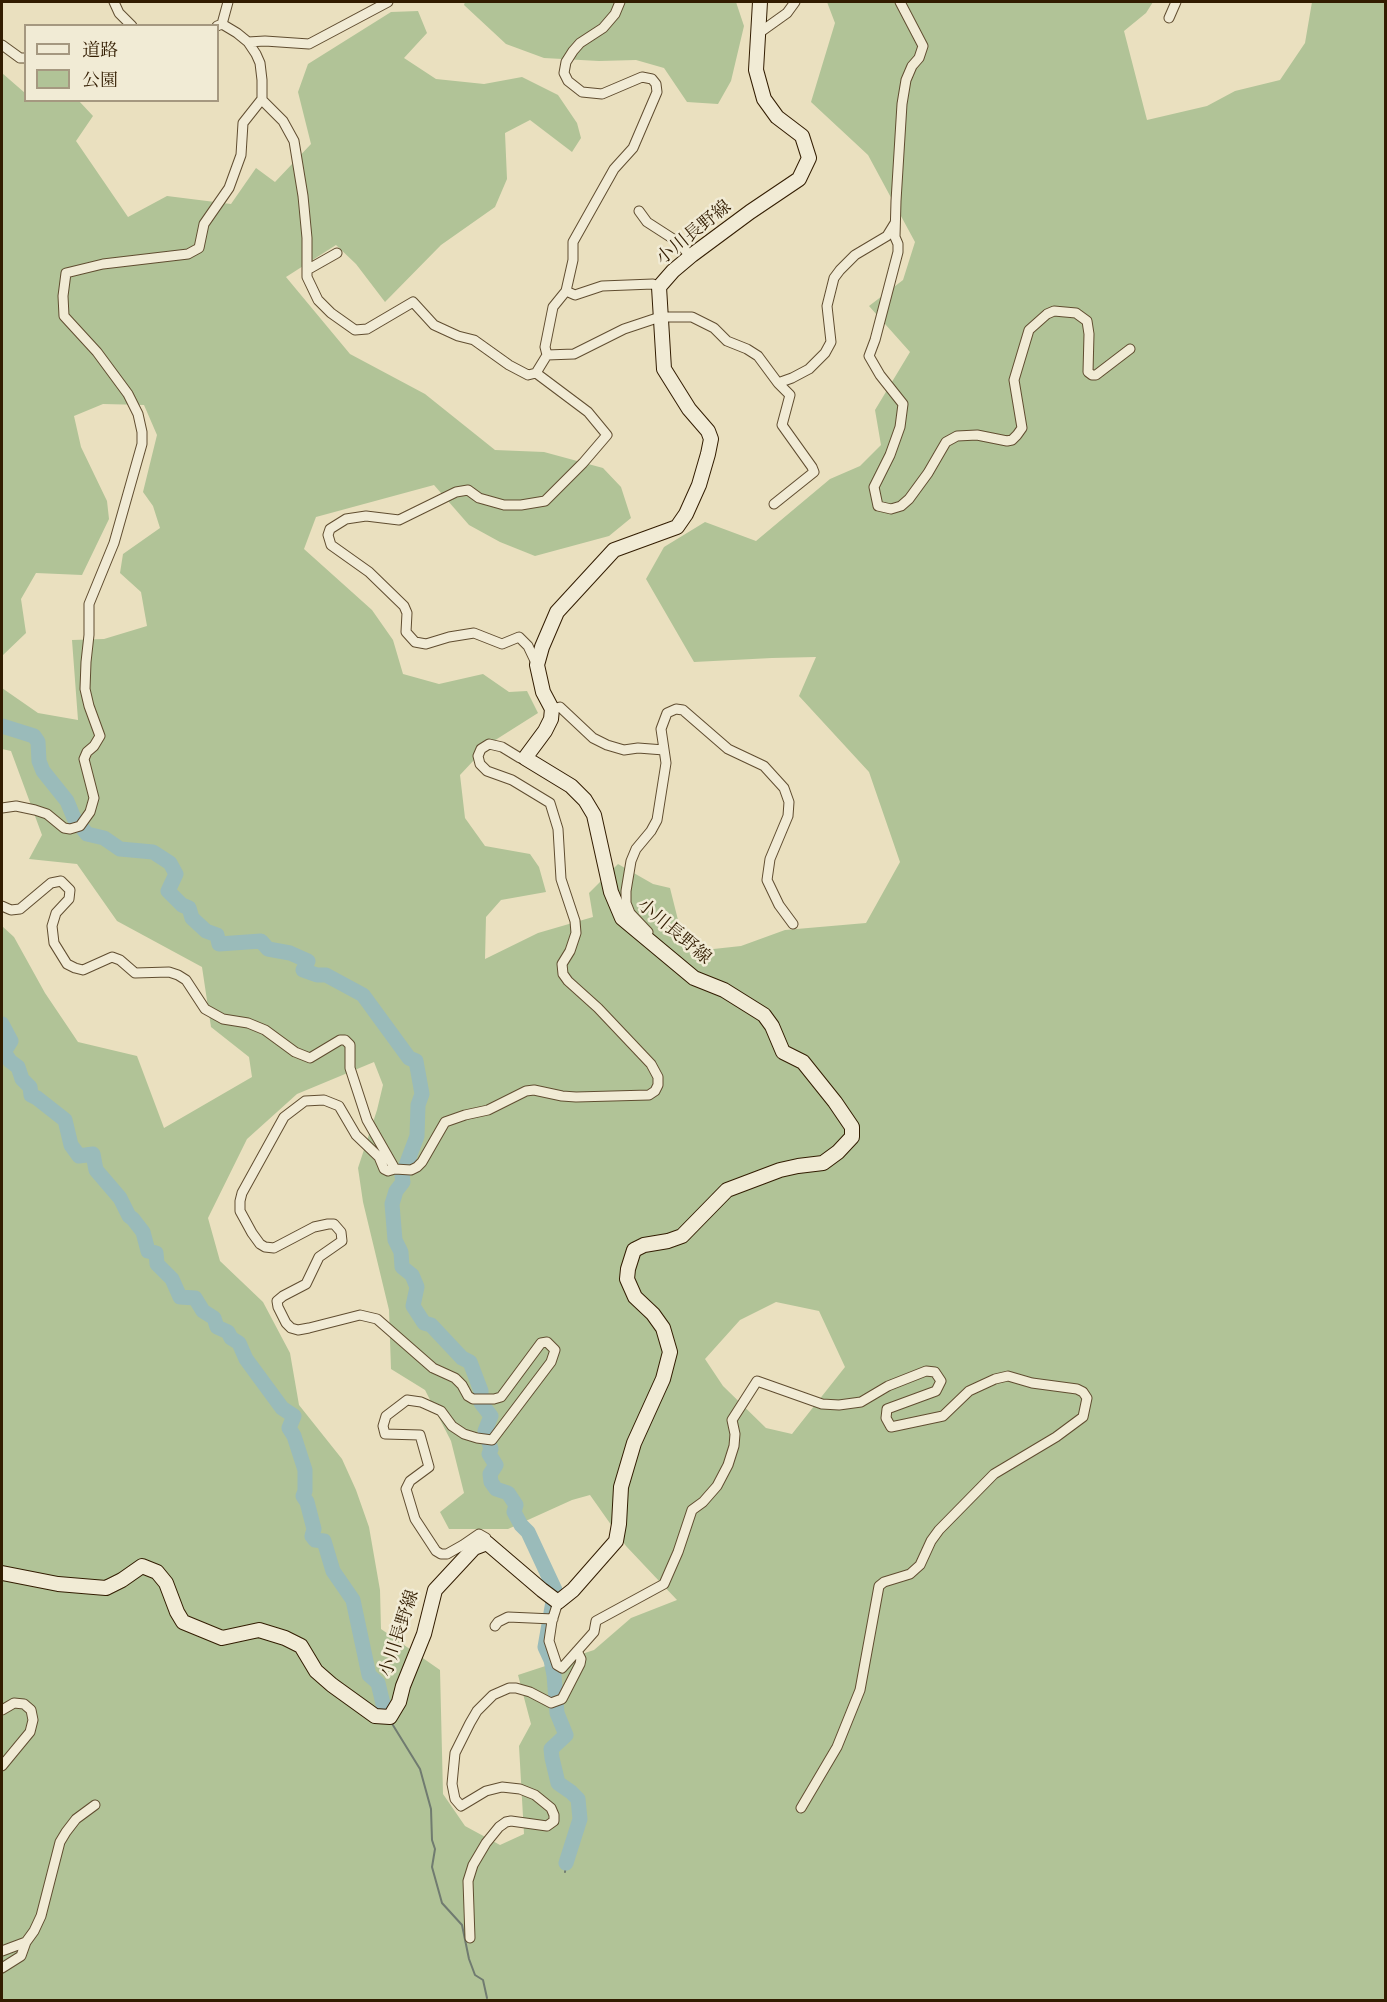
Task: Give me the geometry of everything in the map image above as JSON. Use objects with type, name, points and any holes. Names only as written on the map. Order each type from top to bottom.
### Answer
[{"type":"main road","name":"小川長野線","points":[[537,664],[557,612],[583,582],[614,550],[677,527],[686,514],[699,485],[711,439],[708,431],[689,410],[664,369],[659,287],[673,271],[691,257],[750,212],[799,180],[809,158],[802,136],[777,117],[764,99],[756,70],[760,2]]},
{"type":"main road","points":[[525,758],[551,719],[552,709],[543,692],[537,664]]},
{"type":"main road","name":"小川長野線","points":[[525,758],[571,786],[585,800],[594,815],[603,864],[622,918],[694,978],[724,990],[764,1015],[772,1026],[783,1052],[803,1062],[852,1127],[852,1137],[838,1152],[823,1163],[780,1170],[727,1190],[682,1236],[644,1245],[634,1250],[627,1269],[627,1279],[634,1297],[653,1314],[663,1328],[670,1352],[663,1379],[634,1443],[621,1487],[616,1541],[573,1590],[558,1602]]},
{"type":"main road","name":"小川長野線","points":[[2,1574],[58,1584],[106,1588],[142,1566],[157,1572],[166,1582],[183,1622],[222,1638],[259,1630],[285,1638],[302,1646],[316,1671],[332,1685],[375,1716],[390,1717],[399,1702],[424,1634],[435,1590],[474,1548],[487,1543]]},
{"type":"main road","points":[[487,1543],[558,1602]]},
{"type":"street","points":[[114,2],[119,13],[130,24]]},
{"type":"street","points":[[2,808],[16,806],[35,810],[47,814],[64,828],[70,829],[80,826],[90,812],[94,798],[84,759],[100,736],[88,706],[86,689],[86,662],[90,635],[89,604],[114,543],[142,444],[142,432],[138,414],[128,394],[97,352],[64,316],[63,296],[66,273],[103,264],[188,254],[199,248],[204,224],[229,188],[241,155],[243,123],[262,99],[260,63],[256,54],[248,42],[237,33],[219,25],[228,2]]},
{"type":"street","points":[[248,42],[309,44],[388,2]]},
{"type":"street","points":[[548,355],[545,347],[553,307],[566,291],[573,260],[573,242],[614,169],[633,147],[657,92],[656,84],[652,79],[642,77],[602,94],[582,92],[568,81],[564,73],[566,62],[573,51],[580,43],[603,28],[615,14],[620,2]]},
{"type":"street","points":[[759,33],[787,13],[795,2]]},
{"type":"street","points":[[900,2],[923,46],[919,58],[909,72],[903,97],[895,223],[895,237],[898,244],[895,264],[869,356],[880,375],[903,404],[903,416],[890,455],[874,487],[878,506],[891,509],[901,506],[909,499],[946,442],[957,436],[977,435],[1007,441],[1017,435],[1022,428],[1014,380],[1029,330],[1047,314],[1054,310],[1076,313],[1087,321],[1088,372],[1092,375],[1096,375],[1130,349]]},
{"type":"street","points":[[1169,18],[1176,2]]},
{"type":"street","points":[[2,45],[20,58],[24,58]]},
{"type":"street","points":[[262,99],[283,121],[294,141],[307,238],[307,278],[318,300],[331,313],[356,330],[367,329],[413,302],[434,325],[458,336],[474,340],[528,375],[536,373],[548,355]]},
{"type":"street","points":[[639,211],[646,222],[678,242],[691,257]]},
{"type":"street","points":[[778,383],[809,369],[825,353],[831,342],[827,306],[834,278],[855,255],[887,236],[895,223]]},
{"type":"street","points":[[307,270],[336,253]]},
{"type":"street","points":[[566,291],[575,295],[602,286],[652,284],[659,287]]},
{"type":"street","points":[[548,355],[574,354],[624,329],[660,317],[692,317],[714,328],[727,341],[758,356],[790,395],[782,425],[814,472],[774,504]]},
{"type":"street","points":[[536,373],[588,412],[607,435],[583,463],[544,501],[504,505],[479,498],[468,490],[456,492],[399,520],[366,516],[346,519],[330,529],[327,535],[331,545],[369,572],[404,606],[407,613],[406,632],[415,642],[426,644],[474,633],[502,644],[519,638],[528,646],[537,664]]},
{"type":"street","points":[[552,709],[560,707],[593,738],[607,745],[624,750],[638,747],[664,750]]},
{"type":"street","points":[[647,939],[648,932],[630,913],[626,891],[631,861],[636,849],[657,820],[666,763],[661,729],[667,713],[676,710],[683,710],[728,749],[764,766],[784,788],[789,802],[788,816],[770,860],[767,880],[779,905],[793,924]]},
{"type":"street","points":[[487,1543],[486,1538],[479,1534],[447,1554],[436,1551],[415,1519],[406,1489],[410,1481],[429,1467],[420,1435],[385,1434],[383,1426],[386,1416],[407,1400],[421,1402],[441,1411],[452,1426],[464,1434],[492,1440],[551,1362],[555,1350],[547,1342],[541,1342],[501,1397],[473,1399],[468,1396],[455,1378],[433,1368],[377,1319],[360,1315],[309,1328],[298,1330],[291,1328],[282,1315],[277,1301],[306,1284],[319,1257],[342,1241],[341,1232],[334,1224],[328,1224],[314,1227],[274,1248],[265,1247],[252,1233],[240,1211],[240,1201],[242,1193],[284,1117],[304,1101],[324,1100],[339,1107],[356,1135],[379,1157],[384,1169],[388,1172],[394,1168],[411,1170],[422,1162],[445,1122],[488,1110],[526,1091],[534,1090],[576,1097],[649,1095],[655,1091],[658,1085],[656,1070],[563,974],[562,964],[570,951],[576,933],[575,921],[561,879],[558,830],[550,803],[512,780],[487,771],[480,764],[478,756],[481,749],[489,744],[502,747],[519,758],[525,758]]},
{"type":"street","points":[[2,906],[11,910],[20,909],[51,883],[61,881],[70,890],[69,899],[56,914],[52,926],[54,944],[67,964],[83,970],[112,957],[120,960],[135,973],[169,972],[186,980],[205,1009],[223,1019],[257,1026],[295,1052],[310,1058],[340,1040],[345,1040],[350,1045],[350,1068],[367,1120],[394,1168]]},
{"type":"street","points":[[558,1602],[549,1641],[557,1665],[562,1668],[594,1632],[596,1621],[664,1584],[692,1510],[704,1502],[717,1486],[728,1466],[734,1446],[735,1434],[732,1420],[757,1381],[822,1404],[850,1405],[861,1402],[888,1386],[926,1371],[935,1372],[941,1381],[936,1391],[887,1409],[886,1418],[891,1426],[943,1416],[969,1391],[995,1379],[1008,1376],[1032,1383],[1077,1389],[1083,1392],[1087,1398],[1083,1417],[1056,1437],[994,1474],[939,1530],[920,1565],[910,1574],[884,1582],[879,1586],[860,1690],[837,1748],[801,1808]]},
{"type":"street","points":[[495,1626],[508,1617],[553,1619]]},
{"type":"street","points":[[470,1938],[468,1881],[486,1843],[506,1822],[547,1826],[554,1821],[554,1815],[551,1808],[535,1795],[520,1789],[502,1787],[486,1791],[461,1806],[455,1799],[452,1784],[455,1753],[477,1711],[493,1695],[509,1688],[516,1688],[530,1692],[551,1703],[562,1699],[580,1664],[581,1659],[577,1651]]},
{"type":"street","points":[[2,1710],[14,1703],[24,1704],[31,1710],[33,1720],[30,1732],[2,1766]]},
{"type":"street","points":[[2,1968],[21,1956],[41,1916],[60,1842],[76,1819],[95,1805]]},
{"type":"street","points":[[2,1951],[26,1942]]},
{"type":"green space","points":[[465,2],[736,2],[744,26],[731,81],[718,104],[687,102],[664,68],[636,60],[599,61],[544,58],[506,44],[464,5]]},
{"type":"green space","points":[[827,2],[1153,2],[1146,13],[1124,31],[1147,120],[1207,106],[1235,91],[1280,80],[1305,43],[1312,2],[1385,2],[1385,2000],[2,2000],[2,926],[14,937],[45,993],[78,1042],[137,1056],[164,1128],[252,1077],[249,1057],[211,1027],[202,967],[117,921],[77,864],[29,859],[42,835],[11,751],[2,749],[2,688],[38,713],[78,720],[72,640],[104,639],[147,626],[141,592],[120,573],[123,554],[160,528],[153,506],[143,492],[157,435],[144,405],[103,404],[74,416],[81,447],[107,501],[109,519],[82,575],[36,573],[21,599],[26,633],[2,656],[2,73],[24,92],[24,102],[80,102],[93,116],[76,141],[128,217],[167,196],[231,204],[256,168],[275,182],[311,144],[298,92],[308,64],[391,12],[418,11],[427,33],[404,58],[436,79],[484,84],[522,77],[558,95],[577,123],[581,138],[572,152],[530,120],[505,133],[507,179],[495,207],[441,245],[385,302],[356,264],[336,245],[286,277],[350,354],[425,394],[495,450],[544,452],[603,468],[621,487],[631,518],[609,536],[535,556],[500,542],[469,525],[434,485],[316,517],[304,549],[372,610],[393,640],[403,674],[439,684],[483,674],[509,692],[527,691],[538,713],[489,744],[460,775],[465,818],[485,846],[530,854],[539,867],[546,892],[501,900],[486,917],[485,959],[538,933],[593,917],[589,893],[618,864],[653,884],[670,888],[686,952],[741,946],[785,930],[866,923],[900,862],[869,772],[799,696],[816,657],[694,662],[646,579],[664,547],[705,522],[756,541],[830,479],[860,466],[881,445],[875,410],[910,352],[869,306],[903,280],[915,242],[868,155],[811,102],[835,23]],"holes":[[[374,1062],[383,1085],[358,1168],[363,1202],[389,1310],[391,1369],[425,1390],[451,1441],[464,1493],[440,1512],[449,1529],[508,1529],[572,1500],[590,1495],[626,1546],[677,1600],[631,1618],[594,1650],[518,1675],[531,1724],[519,1746],[524,1834],[500,1845],[465,1826],[443,1794],[440,1670],[381,1629],[380,1590],[369,1527],[356,1490],[342,1459],[299,1405],[290,1353],[263,1302],[220,1261],[208,1218],[247,1139],[297,1094]],[[776,1302],[819,1311],[845,1367],[792,1434],[766,1428],[723,1386],[705,1359],[740,1320]]]},
{"type":"waterway","points":[[2,726],[34,736],[38,742],[39,761],[43,771],[67,801],[74,818],[87,834],[104,838],[120,849],[153,852],[170,863],[176,874],[168,891],[182,905],[189,908],[192,918],[206,931],[217,935],[219,944],[261,941],[268,949],[290,953],[308,961],[303,970],[317,975],[326,975],[363,995],[409,1058],[416,1061],[422,1094],[418,1105],[417,1136],[402,1176],[403,1182],[396,1191],[392,1204],[395,1240],[401,1252],[402,1267],[412,1275],[417,1287],[413,1306],[424,1323],[431,1325],[462,1358],[470,1362],[481,1391],[481,1403],[491,1416],[485,1431],[491,1449],[489,1454],[496,1465],[490,1474],[491,1482],[496,1489],[508,1493],[516,1505],[514,1512],[528,1532],[555,1590],[545,1647],[554,1675],[557,1713],[566,1735],[551,1749],[558,1783],[578,1799],[580,1819],[566,1863]]},
{"type":"waterway","points":[[2,1024],[11,1041],[4,1052],[18,1067],[22,1079],[30,1087],[31,1095],[65,1120],[71,1145],[79,1156],[93,1154],[96,1170],[120,1198],[129,1216],[143,1232],[148,1251],[156,1253],[157,1264],[172,1279],[180,1297],[195,1298],[203,1311],[214,1318],[217,1327],[228,1332],[231,1338],[239,1343],[246,1359],[282,1408],[294,1416],[289,1428],[294,1436],[305,1470],[303,1496],[307,1502],[314,1529],[312,1536],[315,1540],[324,1541],[333,1571],[353,1600],[369,1675],[378,1683],[384,1708]]},
{"type":"waterway","points":[[391,1722],[420,1769],[431,1809],[432,1840],[435,1849],[432,1867],[442,1903],[462,1925],[469,1959],[475,1975],[483,1980],[487,1998]]},
{"type":"waterway","points":[[565,1872],[566,1863]]}]
